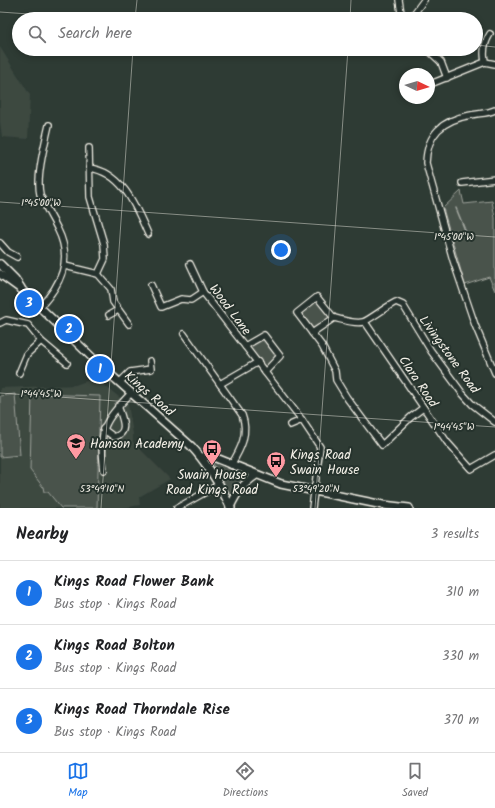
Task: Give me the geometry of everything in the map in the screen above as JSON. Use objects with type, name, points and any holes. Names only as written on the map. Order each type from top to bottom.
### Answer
[{"type":"street","points":[[399,0],[401,12]]},
{"type":"street","points":[[415,12],[424,0]]},
{"type":"street","points":[[485,62],[483,51],[490,34]]},
{"type":"street","points":[[435,56],[441,62],[447,78]]},
{"type":"street","points":[[435,82],[485,62],[495,64]]},
{"type":"street","points":[[495,110],[486,114],[456,118],[445,124],[431,139],[427,150],[426,163],[453,260],[495,373]]},
{"type":"street","points":[[40,307],[60,282],[65,266],[64,249],[60,232],[40,194],[41,164],[49,125]]},
{"type":"street","points":[[90,148],[90,197],[104,244],[104,259],[98,274]]},
{"type":"street","points":[[89,168],[97,169],[121,184],[137,210],[148,234]]},
{"type":"street","points":[[462,183],[495,179]]},
{"type":"street","points":[[0,243],[8,252],[17,257]]},
{"type":"street","name":"Kings Road","points":[[0,264],[15,279],[22,290]]},
{"type":"street","name":"Wood Lane","points":[[190,264],[203,292],[302,420],[320,447],[312,508]]},
{"type":"street","points":[[65,266],[98,274],[111,289],[113,302],[129,324]]},
{"type":"street","name":"Kings Road","points":[[0,274],[22,290],[131,393],[201,456],[210,456],[281,484],[315,492],[409,508]]},
{"type":"street","points":[[150,285],[161,308],[181,299],[192,300],[203,292]]},
{"type":"street","points":[[365,322],[354,322],[334,318],[317,297],[297,313],[331,362],[335,371],[336,380],[347,398],[382,444],[411,416],[424,408]]},
{"type":"street","name":"Livingstone Road","points":[[365,322],[396,302],[403,305],[431,351],[462,393],[472,404],[495,422]]},
{"type":"street","points":[[109,315],[118,310]]},
{"type":"street","points":[[312,333],[334,318]]},
{"type":"street","points":[[0,323],[6,320],[28,325],[41,341],[67,362]]},
{"type":"street","name":"Clara Road","points":[[365,322],[447,442],[471,469],[495,455]]},
{"type":"street","points":[[184,334],[242,415],[247,426],[244,440],[231,465]]},
{"type":"street","name":"Wood Lane","points":[[245,346],[264,336],[280,356],[265,372]]},
{"type":"street","points":[[18,373],[27,354],[41,341]]},
{"type":"street","points":[[120,382],[130,372],[151,369],[150,361]]},
{"type":"street","points":[[220,384],[258,362]]},
{"type":"street","points":[[104,470],[101,448],[103,429],[118,406],[131,393]]},
{"type":"street","points":[[103,429],[114,437],[120,436],[123,432],[124,425],[118,406]]},
{"type":"street","points":[[290,425],[302,420]]},
{"type":"street","points":[[201,456],[220,484],[231,507]]},
{"type":"street","points":[[231,507],[237,492],[244,483],[256,475]]},
{"type":"street","points":[[177,508],[220,484]]},
{"type":"shaded area","points":[[0,47],[30,95],[28,139],[2,137],[0,122]]},
{"type":"shaded area","points":[[461,191],[464,204],[492,201],[495,218],[495,291],[489,277],[465,285],[443,208]]},
{"type":"shaded area","points":[[317,300],[331,317],[313,331],[299,314]]},
{"type":"shaded area","points":[[263,338],[278,356],[265,370],[247,347]]},
{"type":"shaded area","name":"Hanson Academy","points":[[95,378],[128,404],[133,442],[170,479],[139,497],[140,505],[123,508],[0,508],[0,388],[75,385]]},
{"type":"shaded area","points":[[15,394],[20,455],[0,457],[0,396]]},
{"type":"shaded area","points":[[32,394],[100,396],[97,508],[61,508],[48,492],[44,492],[43,487],[30,470]]},
{"type":"shaded area","points":[[211,460],[244,476],[245,479],[233,491],[229,492]]},
{"type":"waterway","points":[[456,208],[469,240]]},
{"type":"place","name":"Kings Road Thorndale Rise","points":[[29,303]]},
{"type":"place","name":"Kings Road Bolton","points":[[69,329]]},
{"type":"place","name":"Kings Road Flower Bank","points":[[100,369]]},
{"type":"place","name":"Hanson Academy","points":[[76,460]]},
{"type":"place","name":"Swain House Road Kings Road","points":[[212,466]]},
{"type":"place","name":"Kings Road Swain House","points":[[276,478]]}]
